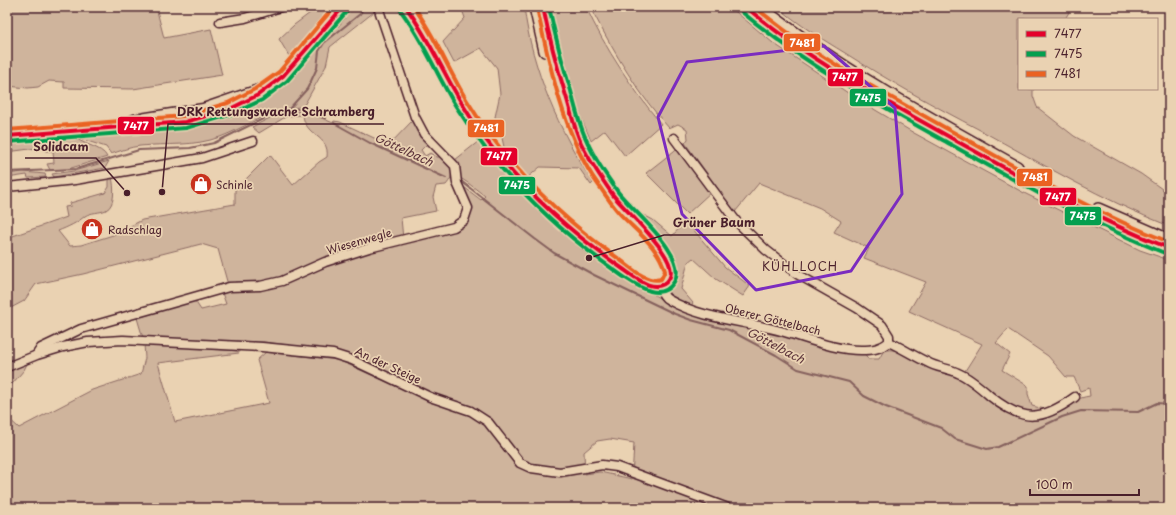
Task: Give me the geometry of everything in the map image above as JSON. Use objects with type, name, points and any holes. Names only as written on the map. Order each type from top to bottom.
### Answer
[{"type":"main road","points":[[7,136],[185,122],[205,118],[227,110],[271,85],[294,66],[317,35],[343,7]]},
{"type":"main road","points":[[406,7],[475,125],[517,179],[559,221],[596,251],[644,283],[654,286],[660,285],[666,282],[670,276],[670,262],[663,252],[624,210],[592,164],[574,124],[553,54],[542,7]]},
{"type":"main road","points":[[535,7],[541,37],[554,84],[562,105],[574,124]]},
{"type":"main road","points":[[746,7],[783,36],[828,65],[982,157],[1093,215],[1135,235],[1169,248]]},
{"type":"main road","points":[[760,7],[788,29],[832,58],[984,148],[1096,209],[1169,240]]},
{"type":"street","points":[[220,22],[245,18],[281,7]]},
{"type":"street","name":"Wiesenwegle","points":[[37,355],[41,348],[82,328],[229,287],[260,286],[282,281],[325,262],[369,248],[442,231],[454,227],[464,220],[468,208],[457,183],[455,166],[451,160],[428,138],[414,117],[378,7]]},
{"type":"street","points":[[674,138],[736,221],[761,245],[797,274],[857,308],[882,325],[889,336],[889,342],[927,363],[958,373],[978,386],[998,402],[1018,413],[1035,416],[1046,414],[1059,408],[1074,397]]},
{"type":"street","points":[[7,187],[75,180],[202,158],[253,141]]},
{"type":"street","name":"Oberer Göttelbach","points":[[660,285],[663,296],[667,300],[685,307],[708,315],[780,331],[836,347],[852,350],[870,350],[880,349],[889,342]]},
{"type":"street","name":"An der Steige","points":[[7,367],[37,355],[88,342],[123,340],[262,347],[333,354],[352,360],[430,397],[471,411],[488,422],[520,463],[531,468],[560,472],[602,465],[627,469],[728,508]]},
{"type":"highlighted area","points":[[824,46],[895,108],[902,194],[851,271],[756,290],[682,214],[658,117],[687,62]]},
{"type":"shaded area","points":[[7,7],[156,7],[164,38],[211,29],[222,75],[133,89],[64,88],[64,82],[49,81],[38,87],[28,88],[7,86]]},
{"type":"shaded area","points":[[318,7],[332,7],[304,42],[289,56],[279,39],[294,25]]},
{"type":"shaded area","points":[[358,7],[373,7],[374,12],[330,47],[326,66],[303,107],[281,110],[260,118],[230,133],[210,140],[190,143],[150,145],[125,149],[111,154],[106,147],[81,139],[77,135],[180,127],[206,122],[230,114],[253,103],[275,89],[337,26],[338,27],[351,11]]},
{"type":"shaded area","points":[[461,7],[524,7],[533,54],[540,76],[558,121],[593,183],[591,185],[579,168],[540,167],[526,179],[506,156],[500,129],[495,117],[500,94],[497,68],[481,48],[454,63],[443,42],[465,18]]},
{"type":"shaded area","points":[[549,7],[586,7],[620,68],[661,124],[625,156],[605,130],[591,141],[566,75],[556,42]]},
{"type":"shaded area","points":[[596,7],[730,7],[773,43],[857,99],[914,133],[1026,194],[1140,250],[1169,260],[1169,508],[7,508],[7,417],[19,428],[92,390],[141,374],[145,358],[144,344],[239,351],[239,353],[158,363],[175,422],[269,403],[257,360],[266,352],[338,360],[405,390],[409,384],[354,357],[337,351],[264,342],[143,338],[137,318],[195,301],[201,310],[226,304],[222,293],[251,288],[466,220],[460,184],[481,200],[485,196],[459,177],[455,160],[479,141],[530,202],[582,250],[672,306],[740,327],[767,331],[865,354],[868,359],[879,359],[884,350],[899,351],[917,356],[956,374],[1024,417],[1034,418],[1043,416],[1073,401],[1090,396],[1089,388],[1080,391],[1074,377],[1066,377],[1048,356],[1008,329],[996,343],[1010,354],[1002,370],[1028,386],[1028,394],[1032,406],[1049,410],[1046,413],[1017,411],[963,374],[982,344],[909,311],[926,282],[864,258],[869,248],[834,232],[841,221],[820,208],[759,183],[735,212],[685,143],[688,139],[687,129],[678,124],[669,128],[658,115],[637,88],[610,44],[594,14]],"holes":[[[610,439],[634,443],[632,479],[600,472],[585,474],[584,452],[597,441]]]},
{"type":"shaded area","points":[[778,7],[1072,7],[1066,18],[1018,18],[1018,90],[1033,90],[1033,96],[1037,107],[1074,136],[1141,174],[1169,194],[1169,226],[1120,205],[1073,181],[912,93],[819,37]]},
{"type":"shaded area","points":[[289,111],[308,112],[333,123],[334,121],[340,122],[389,145],[412,121],[427,144],[421,150],[425,156],[430,153],[437,157],[444,157],[451,167],[451,178],[446,185],[436,186],[433,197],[436,211],[401,218],[403,239],[286,277],[266,282],[236,282],[228,285],[218,249],[201,244],[83,274],[36,284],[24,301],[7,310],[7,238],[67,217],[65,207],[71,206],[70,203],[105,193],[109,187],[109,178],[112,177],[114,190],[113,200],[109,208],[104,211],[87,215],[72,225],[58,231],[70,246],[81,245],[113,235],[142,220],[235,204],[235,190],[270,155],[293,185],[319,162],[327,157],[325,144],[308,128],[303,115],[287,116],[259,133],[252,127]]},
{"type":"shaded area","points":[[72,135],[101,150],[107,157],[68,169],[50,170],[47,164],[54,163],[53,151],[45,151],[45,147],[7,152],[7,141]]},
{"type":"shaded area","points":[[679,147],[712,191],[687,214],[646,173]]},
{"type":"shaded area","points":[[109,161],[105,168],[54,177],[52,174],[74,171]]},
{"type":"shaded area","points":[[23,172],[45,174],[46,177],[28,178],[27,175],[7,178],[7,174]]},
{"type":"shaded area","points":[[638,212],[653,220],[672,236],[686,221],[725,267],[750,286],[743,296],[716,279],[693,258],[688,262],[681,289],[693,303],[691,306],[669,294],[669,290],[677,276],[678,263]]},
{"type":"shaded area","points":[[29,360],[24,370],[7,390],[7,371]]},
{"type":"waterway","points":[[7,172],[76,169],[139,150],[190,148],[214,143],[269,116],[289,109],[307,89],[317,68],[319,51],[324,43],[360,14],[363,8]]},
{"type":"waterway","name":"Göttelbach","points":[[289,109],[303,109],[325,118]]},
{"type":"waterway","name":"Göttelbach","points":[[334,123],[370,143],[446,178]]},
{"type":"waterway","name":"Göttelbach","points":[[461,181],[554,253],[594,275],[675,314],[691,320],[729,330],[776,355],[798,369],[849,382],[864,396],[886,407],[941,428],[955,439],[987,449],[998,447],[1062,417],[1081,411],[1138,412],[1157,403],[1169,404]]},
{"type":"transit line","name":"7481","points":[[7,130],[184,116],[228,103],[255,89],[279,72],[334,7]]},
{"type":"transit line","name":"7477","points":[[7,136],[185,122],[230,109],[258,95],[283,76],[343,7]]},
{"type":"transit line","name":"7477","points":[[406,7],[414,18],[454,90],[477,127],[513,173],[554,214],[599,252],[645,283],[652,286],[664,284],[669,279],[671,270],[660,248],[613,195],[581,143],[574,126],[556,63],[543,7]]},
{"type":"transit line","name":"7481","points":[[414,7],[422,18],[459,88],[481,122],[515,166],[534,187],[575,225],[638,274],[650,279],[661,279],[665,271],[658,254],[609,201],[582,158],[558,96],[537,8]]},
{"type":"transit line","name":"7475","points":[[401,11],[424,46],[457,108],[491,156],[510,179],[551,220],[621,275],[640,287],[655,292],[662,291],[674,282],[677,271],[674,260],[667,247],[657,234],[618,192],[600,166],[589,146],[577,115],[549,7]]},
{"type":"transit line","name":"7477","points":[[746,7],[820,62],[899,109],[1086,211],[1141,237],[1169,248]]},
{"type":"transit line","name":"7481","points":[[755,7],[801,42],[902,104],[1086,205],[1141,231],[1169,242]]},
{"type":"transit line","name":"7475","points":[[7,142],[186,128],[232,114],[262,100],[287,81],[347,11]]},
{"type":"transit line","name":"7475","points":[[742,12],[790,49],[895,113],[1001,173],[1083,216],[1111,230],[1167,254]]},
{"type":"place","name":"Schinle","points":[[201,184]]},
{"type":"place","name":"DRK Rettungswache Schramberg","points":[[162,192]]},
{"type":"place","name":"Solidcam","points":[[127,193]]},
{"type":"place","name":"Radschlag","points":[[92,229]]},
{"type":"place","name":"Grüner Baum","points":[[589,258]]},
{"type":"district","name":"KÜHLLOCH","points":[[800,266]]}]
